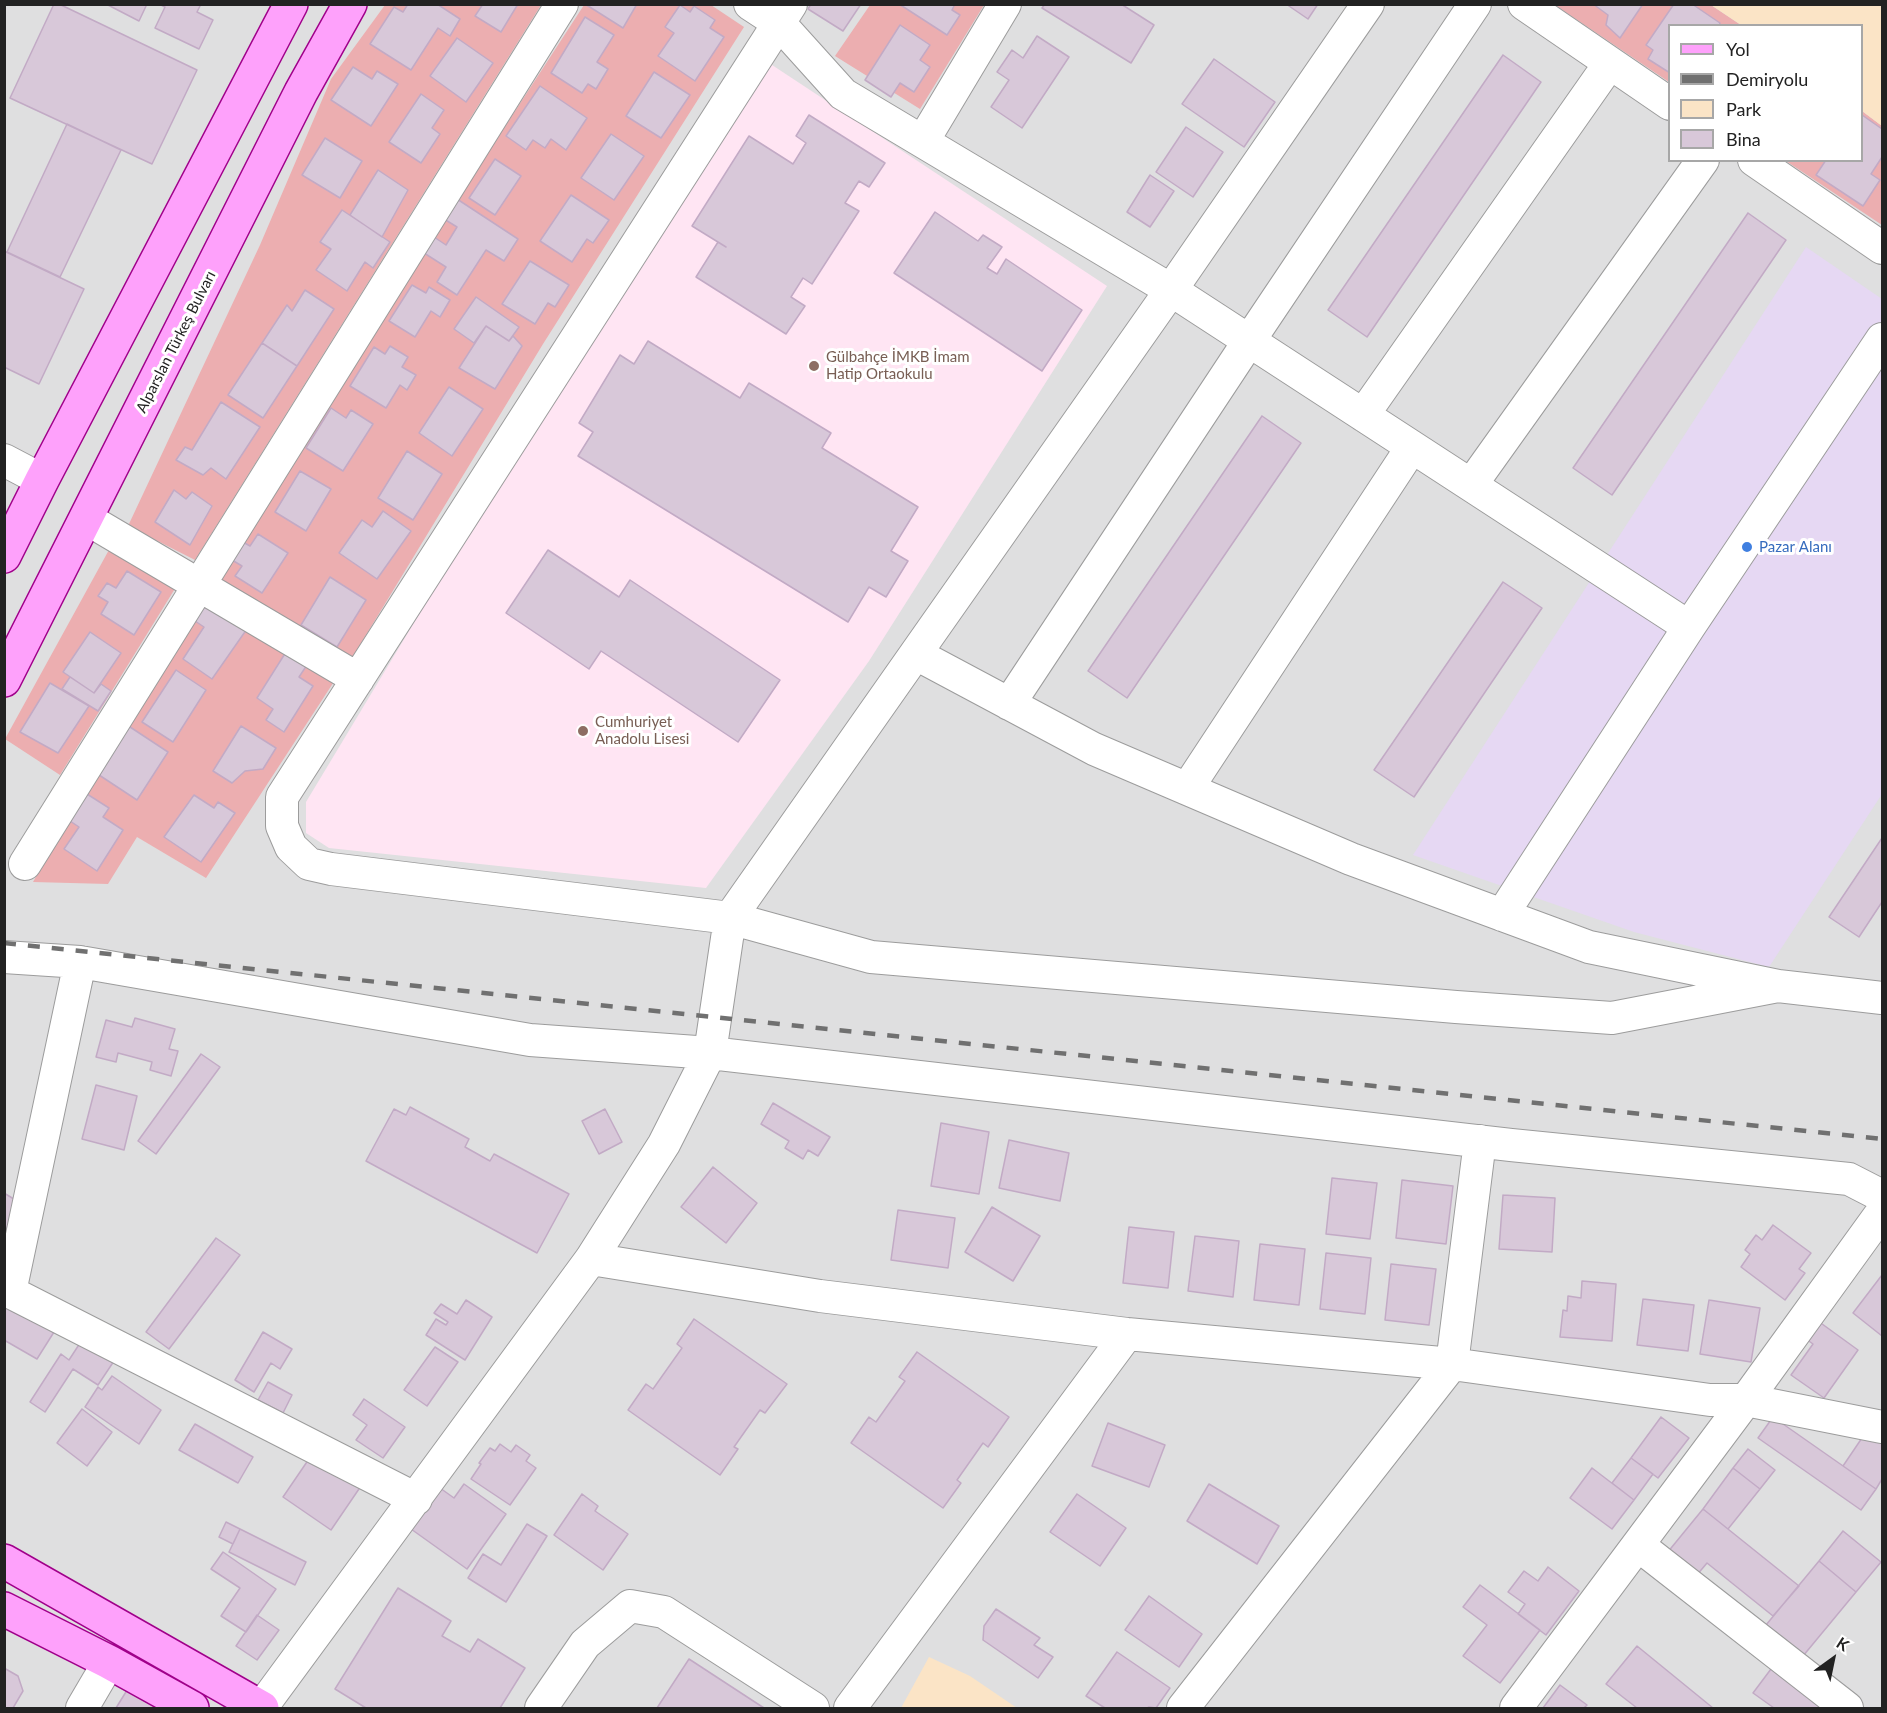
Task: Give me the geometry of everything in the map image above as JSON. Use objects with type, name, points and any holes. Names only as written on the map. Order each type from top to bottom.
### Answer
[{"type":"main road","points":[[4,556],[291,4]]},
{"type":"main road","name":"Alparslan Türkeş Bulvarı","points":[[4,680],[301,92],[350,4]]},
{"type":"main road","points":[[4,1561],[261,1708]]},
{"type":"main road","points":[[4,1609],[109,1662],[192,1708]]},
{"type":"street","points":[[25,864],[562,4]]},
{"type":"street","points":[[750,4],[785,14],[843,94],[1171,290],[1689,627]]},
{"type":"street","points":[[923,141],[1005,4]]},
{"type":"street","points":[[261,1708],[591,1259],[664,1144],[711,1053],[730,918],[1171,290],[1368,4]]},
{"type":"street","points":[[1009,704],[1475,4]]},
{"type":"street","points":[[1524,4],[1668,103]]},
{"type":"street","points":[[785,14],[282,797],[282,826],[291,847],[309,864],[331,869],[730,918],[871,957],[1444,1006],[1612,1018],[1778,986]]},
{"type":"street","points":[[1364,416],[1610,63]]},
{"type":"street","points":[[1471,485],[1702,162]]},
{"type":"street","points":[[1757,162],[1882,248]]},
{"type":"street","points":[[1502,915],[1689,627],[1882,339]]},
{"type":"street","points":[[1187,789],[1412,447]]},
{"type":"street","points":[[4,460],[42,480]]},
{"type":"street","points":[[87,519],[358,679]]},
{"type":"street","points":[[916,654],[1094,749],[1351,859],[1589,947],[1778,986],[1882,998]]},
{"type":"street","points":[[4,957],[80,962],[530,1040],[711,1053],[1480,1141],[1849,1179],[1882,1196]]},
{"type":"street","points":[[80,962],[7,1290],[416,1498]]},
{"type":"street","points":[[1183,1708],[1452,1364],[1480,1141]]},
{"type":"street","points":[[1516,1708],[1746,1400],[1882,1212]]},
{"type":"street","points":[[591,1259],[820,1296],[1127,1334],[1452,1364],[1710,1400],[1746,1400],[1882,1427]]},
{"type":"street","points":[[850,1708],[1127,1334]]},
{"type":"street","points":[[1638,1545],[1847,1708]]},
{"type":"street","points":[[541,1708],[585,1644],[630,1606],[664,1612],[813,1708]]},
{"type":"street","points":[[82,1708],[109,1662]]},
{"type":"shaded area","points":[[5,5],[1882,5],[1882,1708],[5,1708]]},
{"type":"shaded area","points":[[385,5],[541,5],[195,560],[128,526],[260,245],[331,79]]},
{"type":"shaded area","points":[[584,5],[711,5],[744,27],[543,344],[352,658],[216,582],[374,328]]},
{"type":"shaded area","points":[[870,5],[984,5],[920,109],[835,56]]},
{"type":"shaded area","points":[[1555,5],[1711,5],[1740,24],[1668,24],[1668,81]]},
{"type":"shaded area","points":[[766,61],[1107,286],[869,661],[706,888],[329,848],[306,833],[306,802],[521,445]]},
{"type":"shaded area","points":[[1863,112],[1882,126],[1882,225],[1788,162],[1863,162]]},
{"type":"shaded area","name":"Pazar Alanı","points":[[1806,247],[1882,299],[1882,794],[1769,967],[1634,932],[1413,855]]},
{"type":"shaded area","points":[[110,548],[176,587],[60,775],[5,739]]},
{"type":"shaded area","points":[[201,592],[339,674],[206,878],[137,837],[108,884],[33,882],[89,782]]},
{"type":"green space","points":[[1711,5],[1882,5],[1882,126],[1863,112],[1863,24],[1740,24]]},
{"type":"green space","points":[[929,1657],[970,1676],[1017,1708],[901,1708]]},
{"type":"building","points":[[54,4],[59,4],[197,70],[152,164],[10,98]]},
{"type":"building","points":[[106,4],[147,4],[139,21]]},
{"type":"building","points":[[159,4],[201,4],[197,12],[213,20],[199,49],[155,28],[165,7]]},
{"type":"building","points":[[408,4],[437,4],[460,19],[450,36],[438,28],[411,70],[370,44],[394,7],[403,12]]},
{"type":"building","points":[[483,4],[518,4],[501,32],[475,16]]},
{"type":"building","points":[[585,4],[637,4],[623,28]]},
{"type":"building","points":[[811,4],[861,4],[843,31],[808,9]]},
{"type":"building","points":[[899,4],[955,4],[952,10],[960,15],[947,35]]},
{"type":"building","points":[[1045,4],[1121,4],[1154,25],[1131,63],[1042,8]]},
{"type":"building","points":[[1286,4],[1318,4],[1308,19]]},
{"type":"building","points":[[1593,4],[1643,4],[1620,38],[1606,25],[1608,15]]},
{"type":"building","points":[[1674,4],[1692,4],[1720,23],[1668,24],[1668,72],[1648,59],[1653,50],[1646,45]]},
{"type":"building","points":[[680,5],[690,12],[694,6],[715,20],[710,28],[724,37],[695,81],[658,56],[674,33],[665,27]]},
{"type":"building","points":[[585,17],[614,35],[597,62],[608,69],[596,89],[588,84],[582,93],[551,73]]},
{"type":"building","points":[[900,25],[930,45],[920,60],[930,67],[914,92],[900,83],[891,97],[865,80]]},
{"type":"building","points":[[1037,36],[1069,57],[1022,128],[991,107],[1009,80],[997,72],[1012,50],[1023,58]]},
{"type":"building","points":[[457,38],[493,63],[466,102],[430,76]]},
{"type":"building","points":[[1503,55],[1541,82],[1367,337],[1328,310]]},
{"type":"building","points":[[1214,59],[1275,102],[1244,147],[1182,104]]},
{"type":"building","points":[[353,67],[372,79],[377,71],[398,84],[371,126],[331,100]]},
{"type":"building","points":[[654,72],[690,95],[661,138],[626,116]]},
{"type":"building","points":[[540,86],[587,118],[566,150],[551,139],[545,148],[533,140],[526,150],[506,136]]},
{"type":"building","points":[[421,94],[444,110],[432,128],[440,134],[421,163],[389,142]]},
{"type":"building","points":[[809,115],[885,163],[869,187],[859,181],[845,203],[859,211],[812,284],[803,278],[791,297],[805,306],[786,334],[696,277],[718,242],[692,226],[749,136],[793,164],[806,143],[796,136]]},
{"type":"building","points":[[1863,116],[1882,129],[1882,157],[1871,174],[1880,180],[1863,206],[1816,175],[1825,162],[1863,162]]},
{"type":"building","points":[[67,124],[121,150],[60,277],[7,252]]},
{"type":"building","points":[[1186,127],[1223,152],[1193,197],[1156,172]]},
{"type":"building","points":[[611,134],[644,156],[614,200],[581,178]]},
{"type":"building","points":[[325,138],[362,161],[340,198],[302,175]]},
{"type":"building","points":[[495,159],[521,176],[495,215],[469,198]]},
{"type":"building","points":[[378,170],[408,190],[382,237],[350,215]]},
{"type":"building","points":[[1150,175],[1174,191],[1150,227],[1127,212]]},
{"type":"building","points":[[571,195],[609,220],[593,243],[587,239],[572,262],[540,241]]},
{"type":"building","points":[[457,199],[518,239],[504,261],[486,250],[457,295],[437,282],[446,267],[424,253],[434,237],[446,245],[457,227],[444,219]]},
{"type":"building","points":[[342,210],[390,242],[373,268],[365,262],[347,291],[316,270],[331,249],[320,242]]},
{"type":"building","points":[[935,212],[978,241],[983,235],[1002,247],[987,268],[997,274],[1006,259],[1082,310],[1042,371],[894,273]]},
{"type":"building","points":[[1748,213],[1786,240],[1612,495],[1573,468]]},
{"type":"building","points":[[4,251],[84,289],[39,384],[4,367]]},
{"type":"building","points":[[530,261],[569,285],[555,307],[548,303],[535,324],[502,304]]},
{"type":"building","points":[[412,285],[426,293],[429,287],[450,300],[440,317],[431,311],[415,337],[389,321]]},
{"type":"building","points":[[305,290],[334,309],[297,366],[262,343],[287,305],[292,311]]},
{"type":"building","points":[[476,297],[519,327],[509,341],[486,326],[474,343],[454,329]]},
{"type":"building","points":[[486,326],[509,341],[513,336],[522,346],[495,389],[459,368]]},
{"type":"building","points":[[648,341],[740,398],[749,383],[831,433],[822,448],[918,507],[891,551],[908,561],[886,597],[869,587],[848,622],[578,456],[593,432],[579,423],[620,355],[634,364]]},
{"type":"building","points":[[262,343],[297,366],[263,418],[228,395]]},
{"type":"building","points":[[390,346],[408,357],[402,367],[416,375],[407,390],[400,385],[386,408],[350,386],[374,347],[385,354]]},
{"type":"building","points":[[449,387],[483,409],[452,456],[419,433]]},
{"type":"building","points":[[221,402],[260,427],[226,479],[211,468],[203,475],[176,460],[185,447],[192,450]]},
{"type":"building","points":[[331,408],[346,418],[351,410],[373,424],[343,471],[306,448]]},
{"type":"building","points":[[1262,416],[1301,443],[1127,698],[1088,671]]},
{"type":"building","points":[[407,451],[442,474],[413,520],[378,498]]},
{"type":"building","points":[[300,471],[331,489],[306,531],[275,512]]},
{"type":"building","points":[[174,490],[186,499],[192,492],[212,506],[190,545],[155,522]]},
{"type":"building","points":[[383,511],[411,531],[377,579],[339,553],[362,520],[372,527]]},
{"type":"building","points":[[258,534],[288,553],[262,593],[235,576],[242,566],[232,560],[243,542],[250,546]]},
{"type":"building","points":[[548,550],[619,597],[630,580],[780,680],[738,742],[601,651],[589,669],[506,613]]},
{"type":"building","points":[[127,571],[161,592],[134,635],[101,614],[108,602],[98,596],[107,583],[116,588]]},
{"type":"building","points":[[330,577],[366,600],[337,647],[301,625]]},
{"type":"building","points":[[1503,582],[1542,608],[1414,797],[1374,770]]},
{"type":"building","points":[[204,600],[249,626],[212,679],[183,659],[204,627],[192,619]]},
{"type":"building","points":[[90,632],[121,653],[94,693],[63,672]]},
{"type":"building","points":[[286,652],[307,665],[299,677],[313,686],[284,732],[266,720],[273,709],[257,698]]},
{"type":"building","points":[[176,670],[206,690],[173,742],[142,722]]},
{"type":"building","points":[[70,677],[94,693],[101,684],[111,691],[98,711],[62,689]]},
{"type":"building","points":[[50,683],[89,706],[58,753],[20,732]]},
{"type":"building","points":[[127,725],[168,752],[137,800],[96,773]]},
{"type":"building","points":[[241,726],[276,748],[263,769],[245,771],[232,783],[213,771]]},
{"type":"building","points":[[87,794],[109,808],[103,817],[123,830],[97,871],[64,849],[79,827],[70,821]]},
{"type":"building","points":[[194,795],[214,808],[218,802],[235,813],[201,862],[164,837]]},
{"type":"building","points":[[1882,838],[1882,902],[1859,937],[1829,917]]},
{"type":"building","points":[[135,1018],[175,1029],[169,1049],[178,1051],[171,1076],[150,1070],[152,1062],[118,1053],[116,1062],[96,1057],[106,1020],[132,1027]]},
{"type":"building","points":[[201,1054],[220,1067],[156,1154],[138,1141]]},
{"type":"building","points":[[96,1085],[137,1096],[124,1150],[82,1139]]},
{"type":"building","points":[[773,1103],[830,1137],[818,1156],[808,1150],[803,1159],[785,1148],[789,1141],[761,1124]]},
{"type":"building","points":[[410,1107],[469,1139],[465,1147],[490,1161],[494,1154],[569,1194],[537,1253],[366,1161],[394,1109],[406,1115]]},
{"type":"building","points":[[605,1109],[622,1142],[599,1154],[582,1121]]},
{"type":"building","points":[[941,1123],[989,1132],[979,1194],[931,1186]]},
{"type":"building","points":[[1009,1140],[1069,1153],[1060,1201],[999,1188]]},
{"type":"building","points":[[713,1167],[757,1203],[726,1243],[681,1207]]},
{"type":"building","points":[[1332,1178],[1377,1183],[1370,1239],[1326,1234]]},
{"type":"building","points":[[1402,1180],[1453,1186],[1446,1244],[1396,1238]]},
{"type":"building","points":[[4,1193],[22,1204],[4,1232]]},
{"type":"building","points":[[1503,1195],[1555,1198],[1552,1252],[1499,1249]]},
{"type":"building","points":[[992,1207],[1040,1236],[1013,1281],[965,1252]]},
{"type":"building","points":[[898,1210],[955,1218],[948,1268],[891,1260]]},
{"type":"building","points":[[1773,1225],[1811,1253],[1799,1269],[1805,1273],[1785,1300],[1741,1267],[1750,1254],[1745,1250],[1756,1235],[1762,1240]]},
{"type":"building","points":[[1129,1227],[1174,1232],[1168,1288],[1123,1283]]},
{"type":"building","points":[[1195,1236],[1239,1241],[1233,1297],[1188,1291]]},
{"type":"building","points":[[216,1238],[240,1255],[169,1349],[146,1332]]},
{"type":"building","points":[[1260,1244],[1305,1249],[1299,1305],[1254,1300]]},
{"type":"building","points":[[1326,1253],[1371,1258],[1365,1314],[1320,1309]]},
{"type":"building","points":[[1391,1264],[1436,1269],[1429,1325],[1385,1320]]},
{"type":"building","points":[[1882,1275],[1882,1336],[1853,1313]]},
{"type":"building","points":[[1582,1281],[1616,1284],[1612,1341],[1560,1337],[1563,1310],[1567,1311],[1568,1296],[1581,1298]]},
{"type":"building","points":[[1643,1299],[1694,1305],[1688,1351],[1637,1345]]},
{"type":"building","points":[[466,1300],[492,1317],[465,1360],[426,1335],[436,1319],[446,1325],[448,1322],[434,1313],[441,1304],[457,1314]]},
{"type":"building","points":[[1709,1300],[1760,1308],[1751,1362],[1700,1354]]},
{"type":"building","points":[[8,1305],[54,1332],[37,1359],[4,1340],[4,1311]]},
{"type":"building","points":[[694,1319],[787,1384],[765,1413],[760,1410],[734,1447],[738,1449],[720,1475],[628,1410],[646,1384],[653,1389],[682,1348],[677,1344]]},
{"type":"building","points":[[1818,1321],[1858,1350],[1824,1398],[1791,1375],[1813,1344],[1806,1339]]},
{"type":"building","points":[[263,1332],[292,1349],[280,1369],[271,1363],[254,1392],[235,1380]]},
{"type":"building","points":[[82,1340],[114,1361],[98,1385],[73,1369],[45,1412],[30,1402],[61,1354],[69,1360]]},
{"type":"building","points":[[435,1347],[458,1362],[427,1406],[404,1390]]},
{"type":"building","points":[[917,1352],[1009,1417],[988,1447],[983,1443],[957,1480],[961,1483],[943,1508],[851,1443],[869,1417],[876,1422],[905,1381],[899,1377]]},
{"type":"building","points":[[112,1376],[161,1410],[139,1444],[85,1407],[98,1387],[102,1390]]},
{"type":"building","points":[[268,1382],[292,1395],[283,1413],[258,1400]]},
{"type":"building","points":[[364,1399],[405,1427],[383,1458],[356,1440],[367,1425],[353,1415]]},
{"type":"building","points":[[82,1409],[112,1432],[87,1466],[57,1443]]},
{"type":"building","points":[[1661,1417],[1689,1438],[1658,1478],[1631,1458]]},
{"type":"building","points":[[1773,1417],[1876,1489],[1861,1510],[1758,1438]]},
{"type":"building","points":[[1108,1423],[1165,1445],[1149,1487],[1092,1466]]},
{"type":"building","points":[[195,1424],[253,1457],[238,1483],[179,1450]]},
{"type":"building","points":[[1866,1432],[1882,1443],[1882,1479],[1876,1489],[1843,1466]]},
{"type":"building","points":[[500,1444],[511,1452],[516,1445],[530,1455],[526,1461],[536,1468],[510,1505],[471,1479],[490,1448],[495,1451]]},
{"type":"building","points":[[1748,1449],[1775,1470],[1760,1489],[1733,1468]]},
{"type":"building","points":[[313,1453],[361,1486],[331,1530],[283,1497]]},
{"type":"building","points":[[1631,1458],[1653,1474],[1634,1500],[1612,1483]]},
{"type":"building","points":[[1592,1468],[1634,1500],[1612,1529],[1570,1498]]},
{"type":"building","points":[[1733,1468],[1760,1489],[1728,1529],[1703,1509]]},
{"type":"building","points":[[464,1484],[506,1514],[467,1569],[411,1529],[440,1488],[454,1498]]},
{"type":"building","points":[[1209,1484],[1279,1526],[1257,1564],[1187,1521]]},
{"type":"building","points":[[582,1494],[598,1506],[595,1511],[628,1534],[603,1570],[554,1535]]},
{"type":"building","points":[[1077,1494],[1126,1528],[1100,1566],[1050,1532]]},
{"type":"building","points":[[1703,1509],[1799,1586],[1773,1616],[1707,1563],[1696,1576],[1667,1553]]},
{"type":"building","points":[[226,1522],[240,1529],[233,1544],[219,1537]]},
{"type":"building","points":[[527,1524],[547,1536],[506,1602],[468,1578],[483,1554],[501,1565]]},
{"type":"building","points":[[240,1529],[306,1562],[295,1585],[229,1552]]},
{"type":"building","points":[[1843,1531],[1881,1562],[1856,1592],[1819,1561]]},
{"type":"building","points":[[223,1552],[276,1589],[246,1632],[221,1616],[240,1588],[211,1569]]},
{"type":"building","points":[[1819,1561],[1856,1592],[1803,1656],[1766,1625]]},
{"type":"building","points":[[1548,1567],[1579,1591],[1546,1635],[1518,1614],[1525,1604],[1508,1592],[1524,1571],[1538,1581]]},
{"type":"building","points":[[1480,1585],[1540,1630],[1500,1683],[1463,1656],[1487,1625],[1463,1607]]},
{"type":"building","points":[[398,1588],[451,1621],[442,1636],[470,1652],[478,1639],[525,1668],[500,1708],[366,1708],[335,1689]]},
{"type":"building","points":[[1149,1596],[1202,1634],[1179,1667],[1125,1630]]},
{"type":"building","points":[[996,1609],[1040,1638],[1034,1645],[1053,1657],[1038,1678],[983,1640],[984,1626]]},
{"type":"building","points":[[257,1615],[279,1630],[257,1660],[236,1646]]},
{"type":"building","points":[[1637,1646],[1713,1708],[1637,1708],[1606,1684]]},
{"type":"building","points":[[1117,1652],[1170,1688],[1156,1708],[1105,1708],[1086,1696]]},
{"type":"building","points":[[689,1659],[764,1708],[657,1708]]},
{"type":"building","points":[[1774,1665],[1831,1708],[1774,1708],[1753,1693]]},
{"type":"building","points":[[4,1668],[18,1676],[23,1691],[13,1708],[4,1708]]},
{"type":"building","points":[[1560,1685],[1587,1705],[1584,1708],[1543,1708]]},
{"type":"building","points":[[129,1687],[157,1704],[155,1708],[116,1708]]},
{"type":"railway","points":[[4,943],[1882,1139]]},
{"type":"place","name":"Gülbahçe İMKB İmam Hatip Ortaokulu","points":[[814,366]]},
{"type":"place","name":"Pazar Alanı","points":[[1747,547]]},
{"type":"place","name":"Cumhuriyet Anadolu Lisesi","points":[[583,731]]}]
